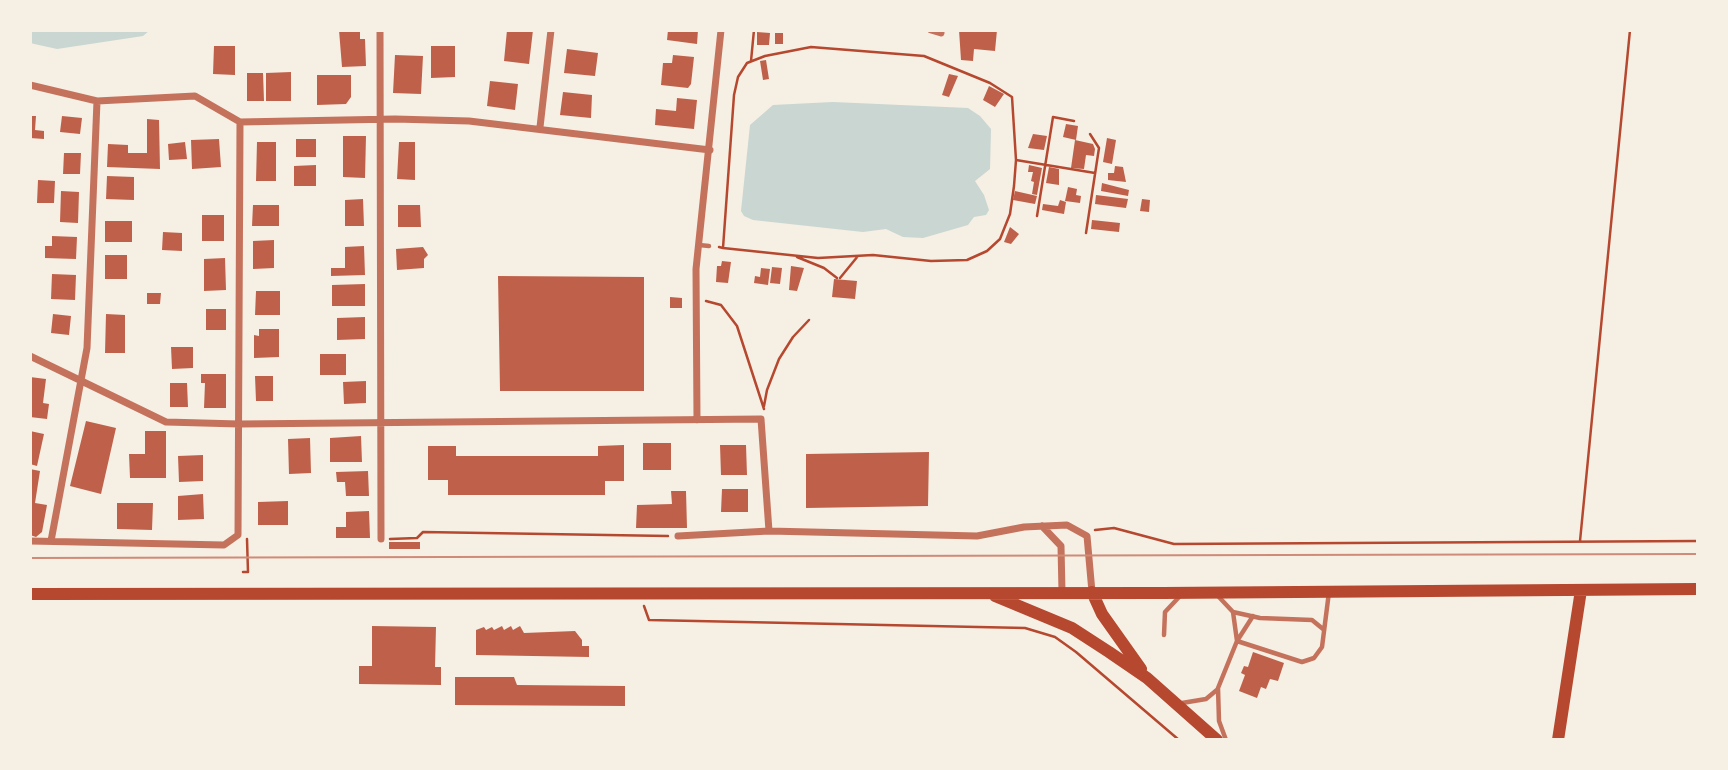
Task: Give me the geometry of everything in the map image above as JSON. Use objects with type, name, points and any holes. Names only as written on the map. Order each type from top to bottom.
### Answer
[{"type":"main road","points":[[30,594],[1214,593],[1698,589]]},
{"type":"main road","points":[[1558,740],[1581,590]]},
{"type":"main road","points":[[1093,592],[1102,614],[1147,678]]},
{"type":"main road","points":[[988,593],[1072,628],[1147,678],[1217,740]]},
{"type":"street","points":[[380,30],[381,539]]},
{"type":"street","points":[[540,127],[551,30]]},
{"type":"street","points":[[697,420],[699,245],[721,30]]},
{"type":"street","points":[[931,30],[941,32]]},
{"type":"street","points":[[30,85],[97,101],[195,96],[240,122],[469,121],[540,127],[710,150]]},
{"type":"street","points":[[51,541],[83,383],[97,101]]},
{"type":"street","points":[[30,541],[224,545],[238,535],[240,122]]},
{"type":"street","points":[[30,356],[166,422],[239,424],[761,419],[769,531]]},
{"type":"street","points":[[678,536],[769,531],[977,536],[1042,526],[1068,525],[1083,531],[1087,536],[1093,592]]},
{"type":"street","points":[[1042,526],[1060,546],[1062,592]]},
{"type":"lane","points":[[699,245],[709,246]]},
{"type":"lane","points":[[1237,641],[1302,662],[1314,659],[1322,647],[1329,591]]},
{"type":"lane","points":[[1164,635],[1165,612],[1183,593]]},
{"type":"lane","points":[[1214,593],[1233,612],[1312,620],[1324,629]]},
{"type":"lane","points":[[1233,612],[1237,641]]},
{"type":"lane","points":[[1226,740],[1218,711],[1218,688],[1237,641],[1253,616]]},
{"type":"lane","points":[[1175,703],[1188,704],[1206,699],[1218,688]]},
{"type":"path","points":[[751,61],[754,30]]},
{"type":"path","points":[[1580,541],[1630,30]]},
{"type":"path","points":[[709,246],[723,248],[791,256],[952,261],[967,260],[987,251],[1000,239],[1010,214],[1016,160],[1012,97],[924,56],[811,47],[751,61],[742,68],[734,95],[723,248]]},
{"type":"path","points":[[1037,216],[1053,117],[1074,121]]},
{"type":"path","points":[[1086,233],[1099,148],[1090,134]]},
{"type":"path","points":[[1016,160],[1095,173]]},
{"type":"path","points":[[791,256],[824,268],[839,278],[858,256]]},
{"type":"path","points":[[705,301],[721,305],[737,326],[764,409],[767,390],[779,359],[793,337],[809,320]]},
{"type":"path","points":[[1083,531],[1114,528],[1174,544],[1698,541]]},
{"type":"path","points":[[381,539],[417,538],[423,532],[678,536]]},
{"type":"path","points":[[238,535],[248,540],[248,572],[243,572]]},
{"type":"path","points":[[639,593],[649,620],[1026,628],[1055,636],[1179,740]]},
{"type":"shaded area","points":[[30,30],[150,30],[143,36],[57,49],[30,43]]},
{"type":"shaded area","points":[[833,102],[968,108],[980,116],[991,129],[990,169],[975,181],[989,210],[986,215],[974,217],[968,225],[923,238],[903,237],[886,229],[863,232],[753,220],[744,216],[741,211],[750,125],[773,105]]},
{"type":"building","points":[[339,30],[360,30],[360,39],[365,39],[366,66],[342,67]]},
{"type":"building","points":[[507,30],[533,30],[529,64],[504,61]]},
{"type":"building","points":[[668,30],[698,30],[697,44],[667,40]]},
{"type":"building","points":[[959,30],[997,30],[995,51],[974,49],[973,61],[961,60]]},
{"type":"building","points":[[757,32],[770,33],[769,45],[757,45]]},
{"type":"building","points":[[775,33],[783,33],[783,44],[775,44]]},
{"type":"building","points":[[214,46],[235,46],[235,75],[213,74]]},
{"type":"building","points":[[431,46],[455,46],[455,77],[431,78]]},
{"type":"building","points":[[567,49],[598,53],[595,76],[564,73]]},
{"type":"building","points":[[395,55],[423,56],[421,94],[393,93]]},
{"type":"building","points":[[673,55],[694,57],[691,84],[688,88],[661,85],[663,63],[672,63]]},
{"type":"building","points":[[766,60],[769,79],[763,80],[760,61]]},
{"type":"building","points":[[291,72],[291,101],[266,101],[266,73]]},
{"type":"building","points":[[247,73],[263,73],[264,101],[247,101]]},
{"type":"building","points":[[949,74],[958,76],[949,97],[942,95]]},
{"type":"building","points":[[317,75],[351,75],[351,97],[346,104],[317,105]]},
{"type":"building","points":[[490,81],[518,84],[515,110],[487,106]]},
{"type":"building","points":[[989,86],[1004,94],[995,107],[983,100]]},
{"type":"building","points":[[563,92],[592,95],[591,118],[560,115]]},
{"type":"building","points":[[677,98],[697,100],[694,129],[655,125],[656,109],[676,111]]},
{"type":"building","points":[[30,116],[36,116],[35,130],[44,131],[44,139],[30,138]]},
{"type":"building","points":[[62,116],[82,118],[80,134],[60,132]]},
{"type":"building","points":[[147,119],[159,120],[160,169],[107,167],[108,144],[128,145],[128,153],[147,153]]},
{"type":"building","points":[[1066,124],[1078,126],[1076,140],[1063,137]]},
{"type":"building","points":[[1033,134],[1047,136],[1044,150],[1028,148]]},
{"type":"building","points":[[343,136],[366,136],[365,178],[343,177]]},
{"type":"building","points":[[1107,138],[1116,140],[1112,164],[1103,162]]},
{"type":"building","points":[[219,139],[221,167],[192,169],[191,140]]},
{"type":"building","points":[[296,139],[316,139],[316,157],[296,157]]},
{"type":"building","points":[[1075,140],[1093,144],[1095,149],[1094,156],[1086,155],[1084,169],[1071,168]]},
{"type":"building","points":[[185,142],[187,159],[169,160],[168,144]]},
{"type":"building","points":[[257,142],[276,142],[276,181],[256,181]]},
{"type":"building","points":[[399,142],[415,142],[415,180],[397,179]]},
{"type":"building","points":[[64,153],[81,153],[80,174],[63,174]]},
{"type":"building","points":[[316,165],[316,186],[294,186],[294,166]]},
{"type":"building","points":[[1029,165],[1042,168],[1037,195],[1032,194],[1033,172],[1028,172]]},
{"type":"building","points":[[1115,166],[1123,167],[1126,182],[1108,180],[1108,173],[1114,173]]},
{"type":"building","points":[[1049,167],[1059,169],[1059,185],[1046,183]]},
{"type":"building","points":[[107,176],[134,177],[134,200],[106,199]]},
{"type":"building","points":[[38,180],[55,181],[54,203],[37,203]]},
{"type":"building","points":[[1102,183],[1129,190],[1128,196],[1101,191]]},
{"type":"building","points":[[1068,187],[1077,189],[1076,195],[1081,196],[1080,203],[1065,201]]},
{"type":"building","points":[[61,191],[79,192],[78,223],[60,222]]},
{"type":"building","points":[[1015,191],[1037,196],[1035,204],[1013,200]]},
{"type":"building","points":[[1096,195],[1128,199],[1126,208],[1095,204]]},
{"type":"building","points":[[363,199],[364,226],[345,226],[345,200]]},
{"type":"building","points":[[1142,199],[1150,200],[1149,212],[1140,211]]},
{"type":"building","points":[[1060,200],[1066,202],[1064,214],[1042,210],[1043,204],[1058,206]]},
{"type":"building","points":[[253,205],[279,205],[279,226],[252,226]]},
{"type":"building","points":[[398,205],[420,205],[421,227],[398,227]]},
{"type":"building","points":[[202,215],[224,215],[224,241],[202,241]]},
{"type":"building","points":[[1092,220],[1120,223],[1119,232],[1091,229]]},
{"type":"building","points":[[105,221],[132,221],[132,242],[105,242]]},
{"type":"building","points":[[1010,227],[1019,234],[1011,244],[1004,242]]},
{"type":"building","points":[[163,232],[182,233],[182,251],[162,250]]},
{"type":"building","points":[[52,236],[77,237],[76,259],[45,258],[45,246],[52,246]]},
{"type":"building","points":[[274,240],[274,268],[253,269],[253,241]]},
{"type":"building","points":[[364,246],[365,275],[331,276],[331,268],[345,268],[345,247]]},
{"type":"building","points":[[423,247],[428,255],[424,259],[424,268],[397,270],[396,249]]},
{"type":"building","points":[[105,255],[127,255],[127,279],[105,279]]},
{"type":"building","points":[[225,258],[226,290],[204,291],[204,259]]},
{"type":"building","points":[[722,261],[731,262],[728,283],[716,282],[717,266],[721,266]]},
{"type":"building","points":[[791,266],[804,268],[797,291],[789,290]]},
{"type":"building","points":[[772,267],[782,268],[780,284],[770,283]]},
{"type":"building","points":[[761,268],[770,269],[768,285],[754,283],[755,276],[760,277]]},
{"type":"building","points":[[52,274],[76,275],[75,300],[51,299]]},
{"type":"building","points":[[498,276],[644,277],[644,391],[500,391]]},
{"type":"building","points":[[834,279],[857,281],[855,299],[832,297]]},
{"type":"building","points":[[365,284],[365,306],[332,306],[332,285]]},
{"type":"building","points":[[256,291],[280,291],[280,315],[255,315]]},
{"type":"building","points":[[147,293],[161,293],[160,304],[147,304]]},
{"type":"building","points":[[670,297],[682,298],[682,308],[670,308]]},
{"type":"building","points":[[206,309],[226,309],[226,330],[206,330]]},
{"type":"building","points":[[53,314],[71,316],[69,335],[51,333]]},
{"type":"building","points":[[106,314],[125,315],[125,353],[105,353]]},
{"type":"building","points":[[365,317],[365,339],[337,340],[337,318]]},
{"type":"building","points":[[259,329],[279,329],[279,357],[254,358],[254,335],[259,336]]},
{"type":"building","points":[[171,347],[193,347],[193,368],[172,369]]},
{"type":"building","points":[[320,354],[346,354],[346,375],[320,375]]},
{"type":"building","points":[[201,374],[226,374],[226,408],[204,408],[205,383],[201,383]]},
{"type":"building","points":[[255,376],[273,376],[273,401],[256,401]]},
{"type":"building","points":[[30,377],[46,379],[43,403],[49,404],[47,419],[30,417]]},
{"type":"building","points":[[366,381],[366,403],[344,404],[343,382]]},
{"type":"building","points":[[170,383],[187,383],[188,407],[170,407]]},
{"type":"building","points":[[86,421],[116,428],[101,494],[70,486]]},
{"type":"building","points":[[30,431],[44,434],[37,466],[30,464]]},
{"type":"building","points":[[145,431],[166,431],[166,478],[130,478],[129,454],[145,454]]},
{"type":"building","points":[[361,436],[362,462],[330,462],[330,438]]},
{"type":"building","points":[[310,438],[311,473],[289,474],[288,439]]},
{"type":"building","points":[[643,443],[671,443],[671,470],[643,470]]},
{"type":"building","points":[[624,445],[624,481],[605,481],[605,495],[448,495],[448,480],[428,480],[428,446],[456,446],[456,456],[598,456],[598,446]]},
{"type":"building","points":[[720,445],[746,445],[747,475],[721,475]]},
{"type":"building","points":[[929,452],[928,506],[806,508],[806,454]]},
{"type":"building","points":[[203,455],[203,481],[179,482],[178,456]]},
{"type":"building","points":[[30,469],[40,471],[35,503],[47,505],[42,532],[36,537],[30,535]]},
{"type":"building","points":[[368,471],[369,496],[346,496],[345,482],[337,482],[336,472]]},
{"type":"building","points":[[722,489],[748,489],[748,512],[721,512]]},
{"type":"building","points":[[671,491],[686,491],[687,528],[636,528],[637,505],[672,504]]},
{"type":"building","points":[[203,494],[204,519],[178,520],[178,496]]},
{"type":"building","points":[[288,501],[288,525],[258,525],[258,502]]},
{"type":"building","points":[[117,503],[153,503],[152,530],[117,529]]},
{"type":"building","points":[[369,511],[370,538],[336,538],[336,527],[346,527],[346,512]]},
{"type":"building","points":[[389,542],[420,542],[420,549],[389,549]]},
{"type":"building","points":[[372,626],[436,627],[435,667],[441,667],[441,685],[359,684],[359,666],[372,666]]},
{"type":"building","points":[[502,626],[504,630],[511,626],[513,630],[520,626],[524,633],[575,631],[582,640],[582,646],[589,646],[589,657],[476,655],[476,630],[492,627],[494,630]]},
{"type":"building","points":[[1253,652],[1284,663],[1278,681],[1270,679],[1266,689],[1261,687],[1257,698],[1239,691],[1245,675],[1241,673],[1244,666],[1248,667]]},
{"type":"building","points":[[455,677],[514,677],[517,685],[625,686],[625,706],[455,705]]},
{"type":"tram line","points":[[30,558],[1698,554]]}]
